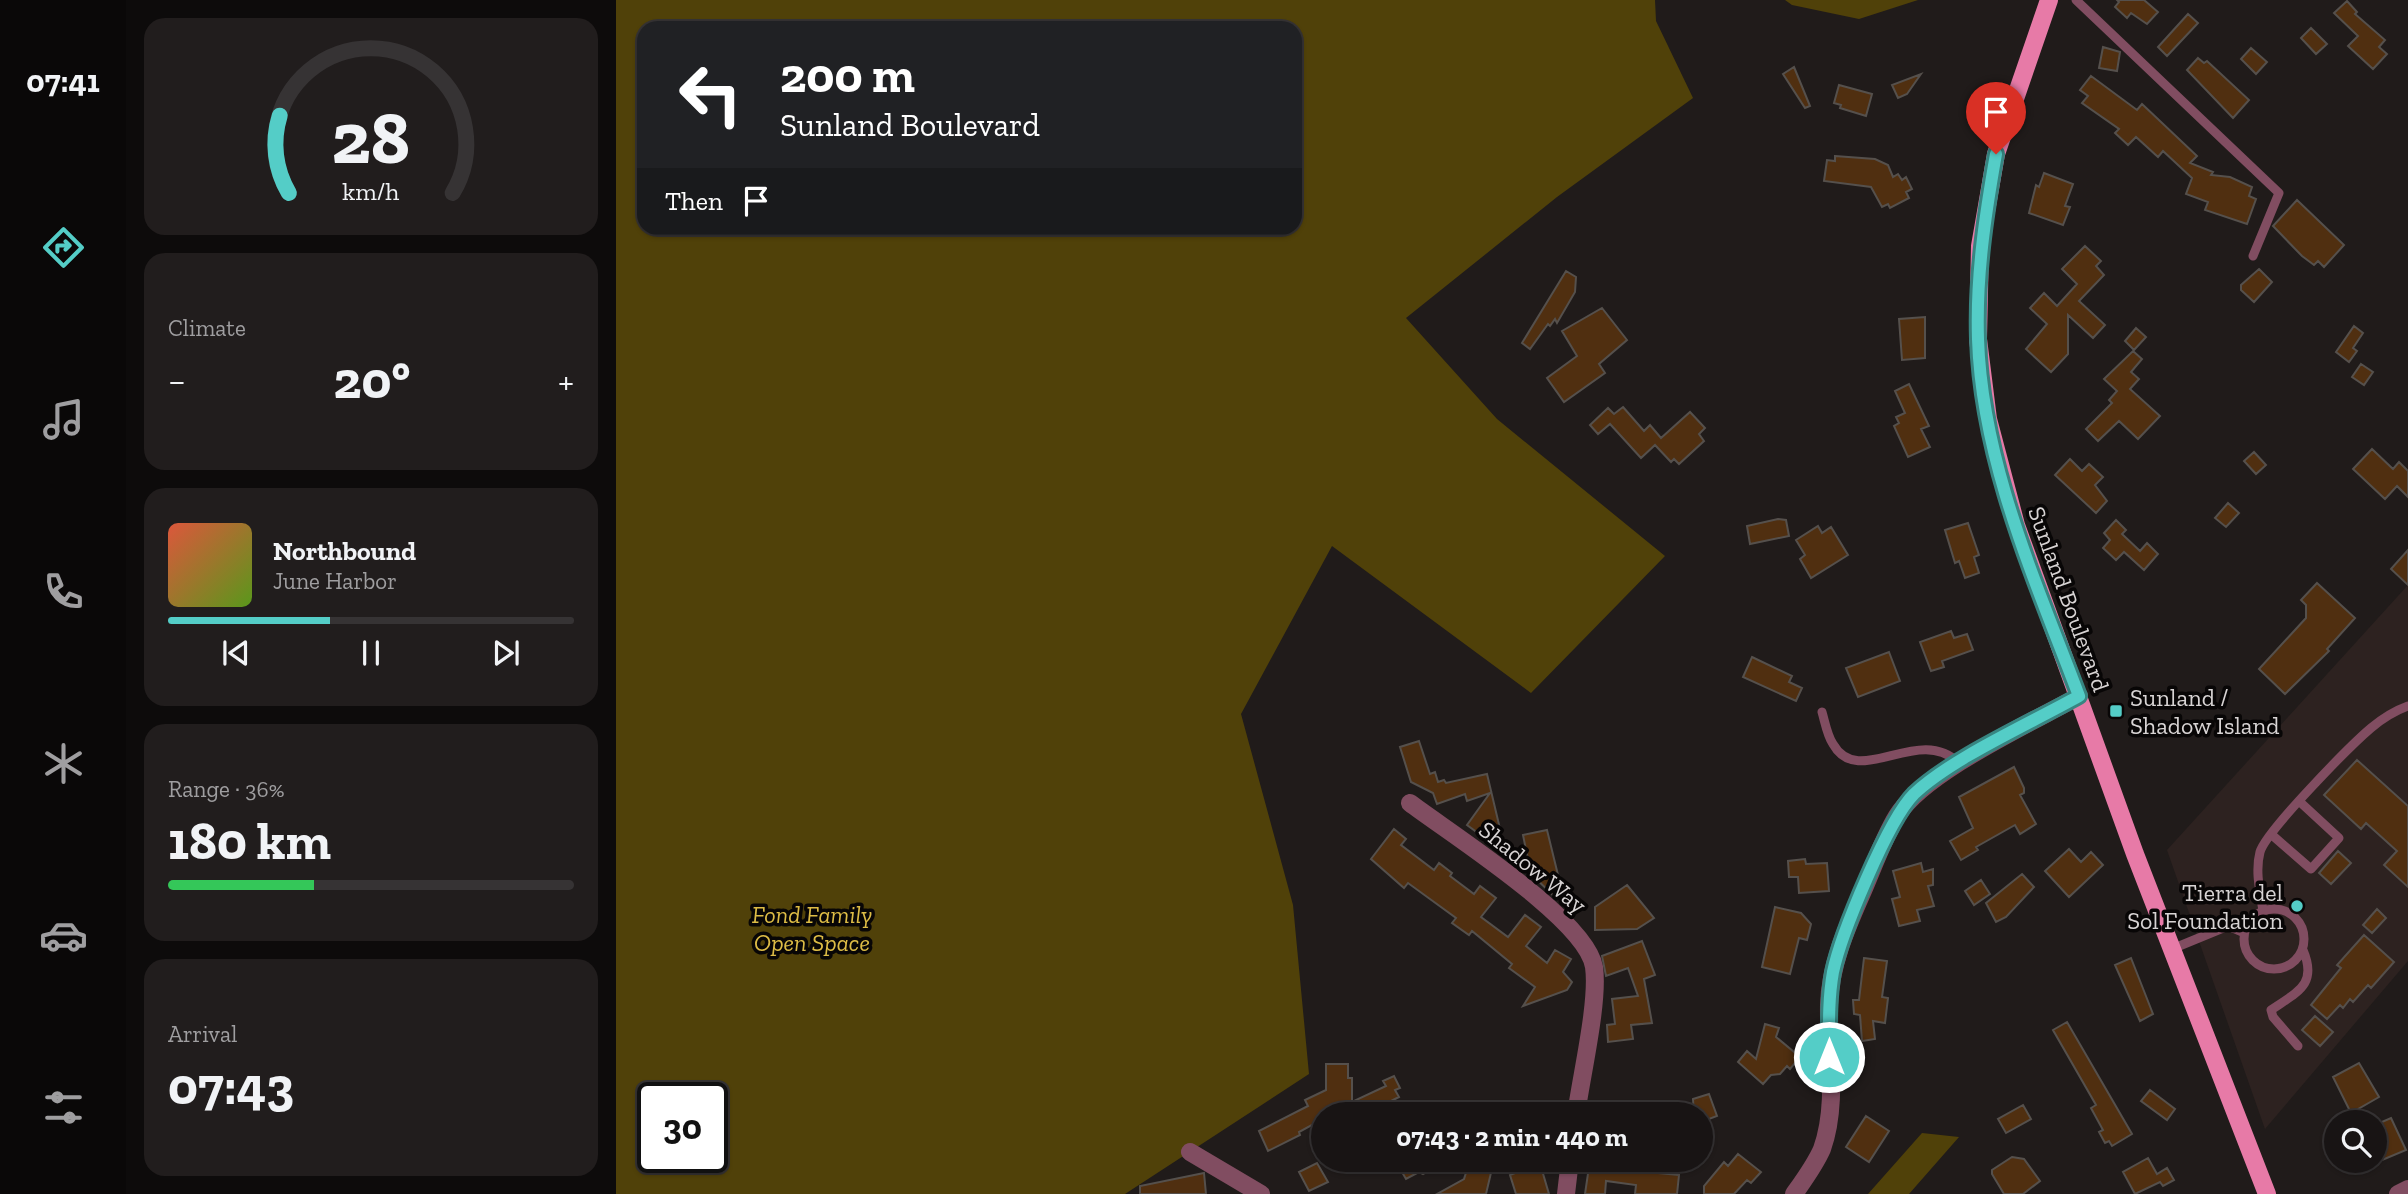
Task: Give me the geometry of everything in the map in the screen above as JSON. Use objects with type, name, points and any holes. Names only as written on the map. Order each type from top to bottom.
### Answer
[{"type":"main road","name":"Sunland Boulevard","points":[[2049,0],[1996,154],[1980,246],[1978,339],[1988,419],[2002,479],[2079,696],[2172,949],[2267,1194]]},
{"type":"street","points":[[1794,1194],[1810,1171],[1826,1132],[1829,1112],[1829,1003],[1833,972],[1852,915],[1897,815],[1913,795],[1936,776],[2079,696]]},
{"type":"street","name":"Shadow Way","points":[[1410,803],[1539,899],[1578,934],[1589,950],[1594,968],[1578,1102]]},
{"type":"street","points":[[1190,1152],[1261,1194]]},
{"type":"street","points":[[1566,1194],[1569,1172]]},
{"type":"street","points":[[2398,1194],[2408,1189]]},
{"type":"lane","points":[[2076,0],[2279,193],[2253,256]]},
{"type":"lane","points":[[2263,911],[2258,881],[2260,850],[2300,802],[2371,729],[2392,712],[2408,706]]},
{"type":"lane","points":[[1822,712],[1833,745],[1854,760],[1869,761],[1929,747],[1948,752],[1959,763]]},
{"type":"lane","points":[[2272,835],[2311,869],[2339,838],[2300,802]]},
{"type":"lane","points":[[2298,1046],[2273,1017],[2271,1010],[2300,990],[2309,978],[2308,962],[2303,950],[2304,930],[2299,921],[2283,910],[2263,911],[2248,924],[2244,933],[2246,953],[2261,967],[2270,970],[2290,966],[2303,950]]},
{"type":"lane","points":[[2172,949],[2228,926],[2244,933]]},
{"type":"shaded area","name":"Tierra del Sol Foundation","points":[[2408,585],[2408,961],[2265,1129],[2167,850]]},
{"type":"green space","name":"Fond Family Open Space","points":[[616,0],[1655,0],[1656,21],[1693,98],[1557,197],[1406,318],[1497,419],[1665,556],[1531,693],[1332,546],[1241,714],[1293,905],[1309,1074],[1125,1194],[616,1194]]},
{"type":"green space","points":[[1785,0],[1918,0],[1859,19],[1792,5]]},
{"type":"green space","points":[[1922,1133],[1959,1137],[1909,1194],[1868,1194]]},
{"type":"building","points":[[2117,0],[2144,0],[2158,12],[2147,24],[2131,13],[2127,18],[2115,7],[2119,2]]},
{"type":"building","points":[[2347,1],[2357,12],[2355,14],[2385,40],[2379,47],[2387,54],[2373,69],[2348,46],[2358,36],[2334,13]]},
{"type":"building","points":[[2188,14],[2198,23],[2167,56],[2158,47]]},
{"type":"building","points":[[2311,28],[2327,44],[2316,54],[2301,38]]},
{"type":"building","points":[[2103,47],[2120,52],[2117,71],[2099,68]]},
{"type":"building","points":[[2251,48],[2267,62],[2256,74],[2241,59]]},
{"type":"building","points":[[2198,58],[2204,63],[2207,61],[2249,100],[2233,118],[2187,70]]},
{"type":"building","points":[[1794,67],[1810,106],[1805,108],[1783,74]]},
{"type":"building","points":[[1921,74],[1907,94],[1898,98],[1892,85]]},
{"type":"building","points":[[2091,76],[2137,110],[2142,104],[2197,156],[2190,163],[2213,172],[2211,175],[2230,177],[2252,187],[2249,196],[2256,199],[2247,224],[2205,210],[2208,202],[2186,194],[2192,178],[2163,151],[2158,157],[2136,137],[2128,145],[2115,133],[2119,129],[2082,103],[2088,96],[2080,90]]},
{"type":"building","points":[[1839,85],[1872,94],[1866,116],[1840,108],[1841,105],[1834,103]]},
{"type":"building","points":[[1835,156],[1875,159],[1888,165],[1893,177],[1898,174],[1902,180],[1906,177],[1912,189],[1906,192],[1909,198],[1890,208],[1888,204],[1882,207],[1871,187],[1824,181],[1827,160],[1835,161]]},
{"type":"building","points":[[2044,173],[2073,184],[2065,206],[2070,207],[2063,225],[2029,213],[2036,185],[2039,187]]},
{"type":"building","points":[[2297,200],[2344,245],[2324,267],[2318,261],[2314,265],[2302,256],[2273,226]]},
{"type":"building","points":[[2085,246],[2101,261],[2096,266],[2104,275],[2079,301],[2105,325],[2093,338],[2068,315],[2068,354],[2051,372],[2026,349],[2047,324],[2030,308],[2044,293],[2057,306],[2077,284],[2062,269]]},
{"type":"building","points":[[2259,269],[2272,282],[2254,302],[2241,290],[2241,285]]},
{"type":"building","points":[[1566,271],[1576,277],[1575,292],[1557,323],[1555,319],[1550,326],[1548,324],[1530,349],[1522,343]]},
{"type":"building","points":[[1602,308],[1627,340],[1599,364],[1605,373],[1564,402],[1547,378],[1577,356],[1562,331]]},
{"type":"building","points":[[1925,317],[1925,358],[1902,360],[1899,319]]},
{"type":"building","points":[[2354,326],[2363,333],[2353,348],[2357,351],[2349,362],[2336,352]]},
{"type":"building","points":[[2136,328],[2146,337],[2134,350],[2125,341]]},
{"type":"building","points":[[2133,351],[2142,359],[2131,372],[2139,379],[2130,389],[2160,416],[2138,439],[2119,421],[2098,441],[2086,429],[2112,403],[2109,400],[2117,391],[2104,379]]},
{"type":"building","points":[[2361,364],[2373,372],[2364,385],[2352,377]]},
{"type":"building","points":[[1909,384],[1929,426],[1921,429],[1930,447],[1908,457],[1894,426],[1899,423],[1896,417],[1905,413],[1895,391]]},
{"type":"building","points":[[1623,407],[1644,431],[1650,425],[1661,438],[1690,412],[1705,428],[1699,434],[1704,441],[1679,464],[1674,459],[1671,462],[1655,445],[1641,458],[1610,424],[1598,434],[1590,425],[1608,408],[1614,414]]},
{"type":"building","points":[[2372,449],[2393,469],[2399,462],[2408,471],[2408,497],[2397,486],[2385,499],[2353,469]]},
{"type":"building","points":[[2254,452],[2266,465],[2256,474],[2244,461]]},
{"type":"building","points":[[2070,459],[2082,471],[2089,464],[2103,477],[2095,485],[2107,501],[2096,513],[2055,475]]},
{"type":"building","points":[[2228,503],[2239,513],[2226,527],[2215,518]]},
{"type":"building","points":[[1778,519],[1786,520],[1789,536],[1750,544],[1747,526]]},
{"type":"building","points":[[2116,520],[2126,530],[2122,534],[2140,551],[2147,543],[2158,554],[2144,570],[2124,552],[2116,560],[2103,548],[2110,540],[2104,533]]},
{"type":"building","points":[[1968,523],[1979,555],[1974,557],[1979,573],[1965,578],[1959,561],[1955,563],[1945,530]]},
{"type":"building","points":[[1818,526],[1822,533],[1831,527],[1848,555],[1811,578],[1800,559],[1805,555],[1796,540]]},
{"type":"building","points":[[2408,550],[2408,585],[2391,569]]},
{"type":"building","points":[[2317,583],[2355,618],[2327,649],[2329,651],[2285,694],[2259,669],[2306,618],[2306,605],[2301,600]]},
{"type":"building","points":[[1951,631],[1954,638],[1967,634],[1973,650],[1942,661],[1944,667],[1931,671],[1920,642]]},
{"type":"building","points":[[1889,652],[1900,681],[1858,697],[1846,668]]},
{"type":"building","points":[[1752,657],[1792,676],[1789,682],[1802,688],[1796,701],[1743,677]]},
{"type":"building","points":[[1419,741],[1430,774],[1435,772],[1438,782],[1444,780],[1446,783],[1487,774],[1501,833],[1493,844],[1467,825],[1490,793],[1467,801],[1465,794],[1437,804],[1433,793],[1411,782],[1400,747]]},
{"type":"building","points":[[2357,760],[2408,806],[2408,887],[2384,865],[2397,851],[2366,823],[2361,829],[2324,795]]},
{"type":"building","points":[[2014,767],[2024,788],[2024,793],[2020,795],[2036,824],[2020,834],[2015,825],[1976,847],[1978,850],[1961,860],[1950,841],[1973,828],[1959,797]]},
{"type":"building","points":[[1394,829],[1406,839],[1401,845],[1434,870],[1439,863],[1452,873],[1450,876],[1474,894],[1480,886],[1496,898],[1481,917],[1508,937],[1525,915],[1541,927],[1526,946],[1547,963],[1555,950],[1571,959],[1563,972],[1572,982],[1567,990],[1523,1006],[1535,987],[1509,968],[1512,964],[1472,931],[1469,935],[1452,923],[1456,918],[1408,883],[1404,888],[1371,859]]},
{"type":"building","points":[[1547,830],[1558,875],[1568,884],[1555,897],[1531,874],[1523,835]]},
{"type":"building","points":[[2069,849],[2081,862],[2091,852],[2103,865],[2069,897],[2045,871]]},
{"type":"building","points":[[2338,851],[2351,863],[2331,884],[2319,873]]},
{"type":"building","points":[[1805,859],[1806,864],[1827,863],[1829,891],[1799,893],[1798,877],[1789,877],[1788,861]]},
{"type":"building","points":[[1921,863],[1923,872],[1933,869],[1933,885],[1928,886],[1934,906],[1917,910],[1920,921],[1899,926],[1892,899],[1900,897],[1893,871]]},
{"type":"building","points":[[2022,874],[2034,887],[2006,917],[1996,922],[1986,903]]},
{"type":"building","points":[[1981,880],[1990,894],[1974,905],[1965,891]]},
{"type":"building","points":[[1627,885],[1654,918],[1637,929],[1595,930],[1595,907]]},
{"type":"building","points":[[1775,907],[1801,913],[1811,924],[1807,940],[1799,938],[1790,974],[1762,967]]},
{"type":"building","points":[[2377,909],[2386,918],[2372,933],[2363,925]]},
{"type":"building","points":[[2364,935],[2394,962],[2371,988],[2368,985],[2353,1002],[2350,999],[2343,1008],[2340,1005],[2327,1019],[2311,1005],[2341,968],[2337,965]]},
{"type":"building","points":[[1642,941],[1655,975],[1644,979],[1652,1023],[1631,1025],[1633,1039],[1608,1042],[1607,1025],[1615,1024],[1612,999],[1638,996],[1628,968],[1606,976],[1602,956]]},
{"type":"building","points":[[1864,958],[1887,961],[1882,997],[1888,998],[1885,1023],[1873,1021],[1875,1039],[1862,1041],[1860,1015],[1854,1014],[1853,1000],[1859,1000]]},
{"type":"building","points":[[2131,958],[2153,1014],[2140,1021],[2115,965]]},
{"type":"building","points":[[2315,1016],[2333,1032],[2320,1046],[2302,1030]]},
{"type":"building","points":[[2067,1022],[2132,1134],[2112,1146],[2109,1141],[2105,1143],[2099,1132],[2103,1130],[2091,1108],[2096,1105],[2053,1030]]},
{"type":"building","points":[[1765,1024],[1779,1028],[1776,1037],[1800,1057],[1790,1069],[1787,1066],[1780,1074],[1771,1075],[1763,1084],[1738,1062],[1747,1051],[1756,1059]]},
{"type":"building","points":[[2359,1063],[2379,1097],[2356,1110],[2350,1110],[2333,1077]]},
{"type":"building","points":[[1326,1064],[1348,1064],[1348,1078],[1352,1078],[1352,1102],[1311,1102],[1311,1126],[1299,1132],[1300,1135],[1268,1151],[1259,1131],[1308,1106],[1305,1100],[1326,1090]]},
{"type":"building","points":[[1394,1076],[1400,1088],[1395,1090],[1399,1097],[1391,1101],[1352,1102],[1386,1086],[1383,1081]]},
{"type":"building","points":[[2150,1090],[2175,1109],[2167,1120],[2141,1101]]},
{"type":"building","points":[[1709,1094],[1712,1102],[1693,1102],[1693,1099]]},
{"type":"building","points":[[2023,1105],[2031,1119],[2006,1133],[1998,1119]]},
{"type":"building","points":[[1866,1116],[1889,1131],[1869,1162],[1846,1147]]},
{"type":"building","points":[[2391,1118],[2406,1150],[2387,1158],[2387,1120]]},
{"type":"building","points":[[1738,1154],[1761,1172],[1751,1183],[1747,1180],[1734,1194],[1704,1194],[1704,1186],[1724,1162],[1728,1166]]},
{"type":"building","points":[[2012,1157],[2024,1159],[2040,1181],[2023,1194],[2004,1194],[1992,1174],[1992,1170]]},
{"type":"building","points":[[2148,1158],[2157,1174],[2167,1168],[2174,1180],[2163,1186],[2160,1182],[2135,1194],[2123,1172]]},
{"type":"building","points":[[1311,1166],[1311,1172],[1322,1172],[1328,1182],[1309,1191],[1299,1172]]},
{"type":"building","points":[[1402,1172],[1419,1172],[1406,1179]]},
{"type":"building","points":[[1466,1172],[1491,1172],[1486,1194],[1437,1194],[1464,1179]]},
{"type":"building","points":[[1518,1172],[1543,1172],[1549,1194],[1516,1194],[1510,1175]]},
{"type":"building","points":[[1588,1172],[1659,1172],[1679,1175],[1677,1194],[1635,1194],[1636,1185],[1606,1181],[1605,1194],[1585,1194]]},
{"type":"building","points":[[1204,1173],[1206,1194],[1140,1194],[1140,1186]]},
{"type":"place","name":"Sunland / Shadow Island","points":[[2116,711]]},
{"type":"place","name":"Tierra del Sol Foundation","points":[[2297,906]]},
{"type":"route","points":[[1829,1057],[1829,1003],[1833,972],[1852,915],[1897,815],[1913,795],[1936,776],[2079,696],[2016,525],[1988,419],[1978,339],[1980,246],[1996,154]]}]
